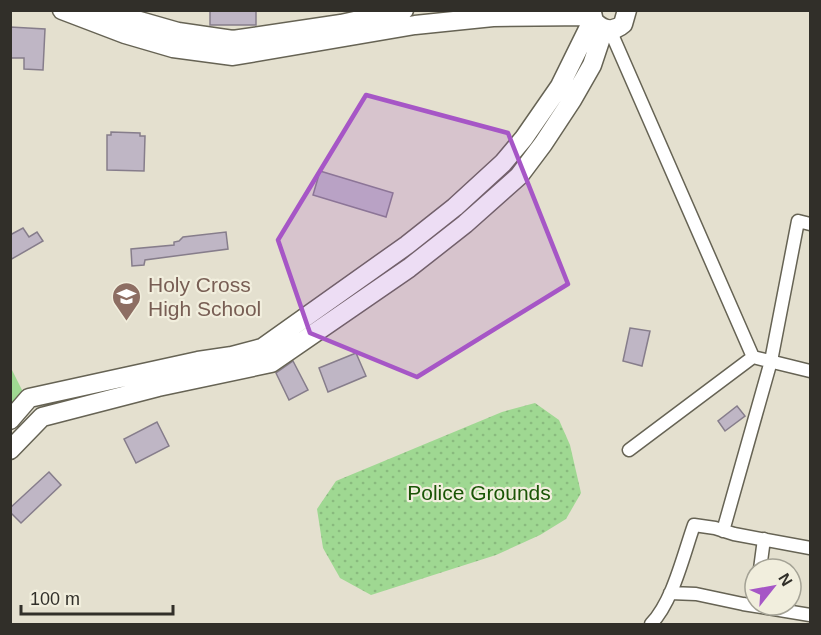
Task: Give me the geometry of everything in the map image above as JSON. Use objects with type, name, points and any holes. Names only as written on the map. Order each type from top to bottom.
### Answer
[{"type":"main road","points":[[62,10],[125,34],[173,48],[233,56],[415,25],[493,17],[599,21],[619,27],[630,14]]},
{"type":"main road","points":[[101,10],[178,32],[233,40],[341,24],[404,10]]},
{"type":"main road","points":[[10,450],[42,417],[266,356],[455,207],[503,163],[524,138],[560,86],[599,21]]},
{"type":"main road","points":[[10,420],[28,398],[198,361],[232,356],[266,356]]},
{"type":"street","points":[[599,21],[753,357]]},
{"type":"street","points":[[723,531],[771,361],[798,221],[810,224]]},
{"type":"street","points":[[629,450],[753,357],[810,371]]},
{"type":"street","points":[[651,624],[659,615],[670,593],[694,525],[810,548]]},
{"type":"street","points":[[762,557],[764,539]]},
{"type":"street","points":[[670,593],[743,600]]},
{"type":"highlighted area","points":[[366,95],[508,133],[568,284],[417,377],[310,333],[278,240]]},
{"type":"green space","points":[[10,366],[27,400],[10,420]]},
{"type":"green space","name":"Police Grounds","points":[[535,403],[559,420],[570,445],[581,493],[566,519],[540,535],[496,555],[371,595],[340,578],[323,548],[317,509],[336,481],[502,412]]},
{"type":"building","points":[[210,10],[256,10],[256,25],[210,25]]},
{"type":"building","points":[[10,27],[45,29],[43,70],[24,69],[24,58],[10,58]]},
{"type":"building","points":[[111,132],[140,133],[140,136],[145,136],[144,171],[107,170],[107,135],[111,135]]},
{"type":"building","points":[[320,171],[393,193],[386,217],[313,195]]},
{"type":"building","points":[[23,228],[29,237],[37,232],[43,241],[10,260],[10,235]]},
{"type":"building","points":[[226,232],[228,249],[145,260],[144,265],[132,266],[131,249],[174,245],[174,242],[183,237]]},
{"type":"building","points":[[630,328],[650,331],[642,366],[623,361]]},
{"type":"building","points":[[356,353],[366,376],[328,392],[319,368]]},
{"type":"building","points":[[293,361],[308,390],[289,400],[276,373]]},
{"type":"building","points":[[737,406],[745,416],[725,431],[718,421]]},
{"type":"building","points":[[157,422],[169,446],[136,463],[124,439]]},
{"type":"building","points":[[49,472],[61,485],[21,523],[10,512],[10,508]]},
{"type":"place","name":"Holy Cross High School","points":[[127,322]]}]
